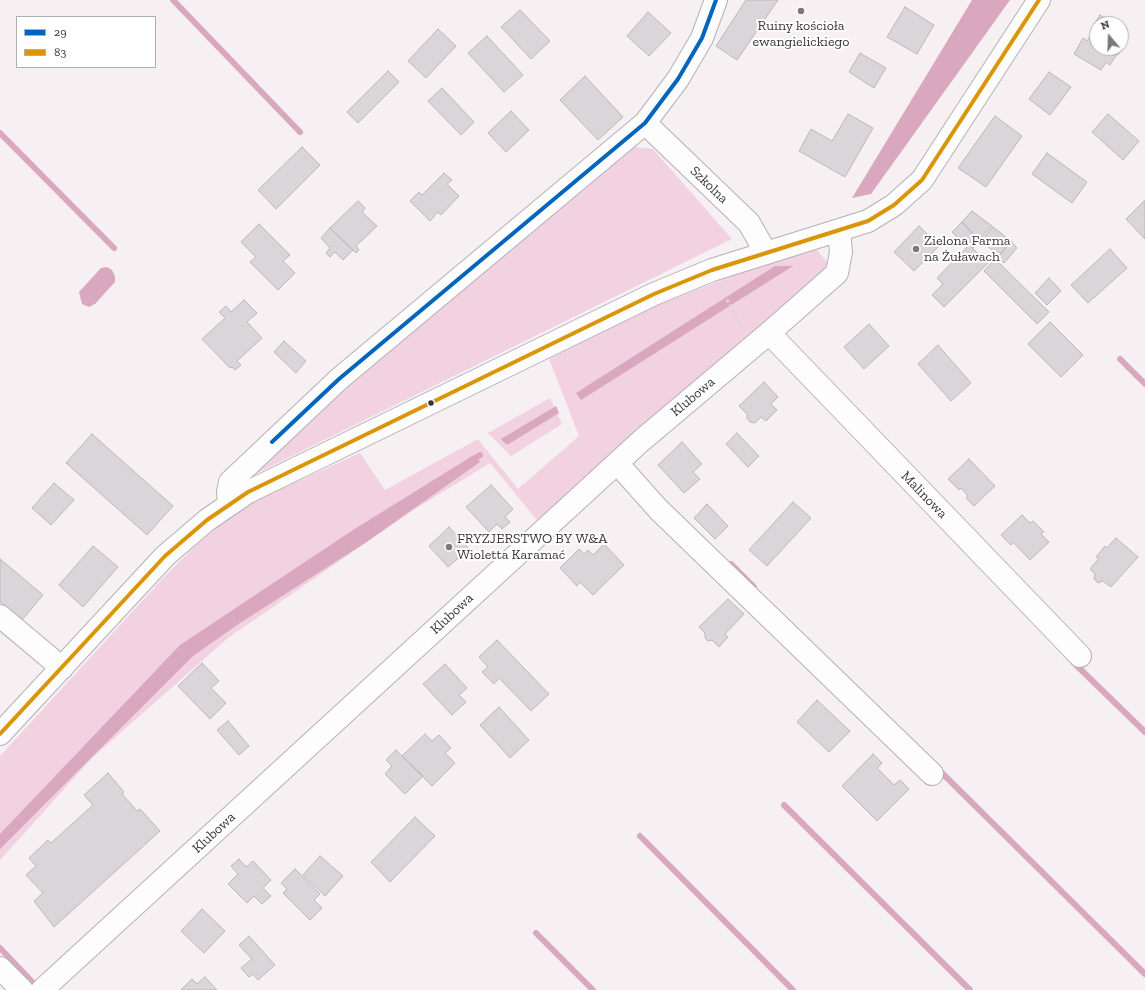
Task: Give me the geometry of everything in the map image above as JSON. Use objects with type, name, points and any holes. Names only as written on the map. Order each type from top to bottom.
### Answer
[{"type":"street","points":[[229,504],[228,492],[230,482],[339,379],[645,123],[678,79],[702,38],[716,0]]},
{"type":"street","points":[[0,734],[165,556],[186,537],[229,504],[266,482],[654,294],[712,270],[839,231],[868,221],[881,214],[922,180],[1039,0]]},
{"type":"street","name":"Szkolna","points":[[645,123],[749,222],[766,253]]},
{"type":"street","name":"Klubowa","points":[[42,990],[617,463],[837,273],[841,252],[839,231]]},
{"type":"street","name":"Malinowa","points":[[769,333],[1080,656]]},
{"type":"street","points":[[617,463],[658,509],[932,774]]},
{"type":"street","points":[[0,616],[62,668]]},
{"type":"street","points":[[0,968],[22,990]]},
{"type":"path","points":[[724,296],[733,310]]},
{"type":"shaded area","points":[[972,0],[1010,0],[871,194],[852,198]]},
{"type":"shaded area","points":[[626,146],[653,149],[732,239],[237,483],[339,388]]},
{"type":"shaded area","points":[[817,250],[827,262],[828,267],[824,273],[537,520],[490,463],[412,511],[228,638],[93,757],[0,860],[0,756],[165,576],[195,546],[225,521],[261,498],[360,453],[385,490],[478,439],[518,489],[579,436],[549,359],[645,310],[737,274],[806,251]]},
{"type":"shaded area","points":[[775,266],[793,266],[581,400],[576,393]]},
{"type":"shaded area","points":[[107,267],[112,270],[115,276],[115,282],[95,304],[89,307],[82,304],[79,292],[101,268]]},
{"type":"shaded area","points":[[550,398],[562,424],[511,456],[488,433]]},
{"type":"shaded area","points":[[556,406],[559,413],[507,445],[501,439]]},
{"type":"shaded area","points":[[474,455],[480,462],[365,543],[240,623],[193,656],[0,849],[0,834],[180,645],[353,530]]},
{"type":"building","points":[[746,0],[778,0],[737,60],[716,46]]},
{"type":"building","points":[[905,7],[934,25],[917,54],[887,37]]},
{"type":"building","points":[[520,10],[550,41],[531,59],[501,27]]},
{"type":"building","points":[[648,12],[671,33],[649,56],[627,36]]},
{"type":"building","points":[[438,29],[456,46],[426,78],[408,61]]},
{"type":"building","points":[[487,36],[523,75],[504,92],[468,53]]},
{"type":"building","points":[[1083,38],[1087,41],[1089,38],[1089,56],[1116,56],[1110,65],[1106,62],[1101,70],[1074,54]]},
{"type":"building","points":[[860,53],[886,68],[874,88],[849,72]]},
{"type":"building","points":[[388,71],[399,82],[358,123],[347,112]]},
{"type":"building","points":[[1049,72],[1071,87],[1050,115],[1029,99]]},
{"type":"building","points":[[585,76],[623,117],[598,140],[560,100]]},
{"type":"building","points":[[442,88],[474,122],[461,135],[428,101]]},
{"type":"building","points":[[511,111],[529,130],[506,152],[488,133]]},
{"type":"building","points":[[848,114],[873,128],[845,177],[799,151],[811,129],[832,141]]},
{"type":"building","points":[[1108,114],[1139,141],[1123,160],[1092,132]]},
{"type":"building","points":[[995,116],[1022,136],[986,187],[958,168]]},
{"type":"building","points":[[302,147],[320,165],[276,209],[258,190]]},
{"type":"building","points":[[1047,153],[1087,182],[1072,203],[1032,174]]},
{"type":"building","points":[[444,173],[452,180],[447,184],[459,196],[441,215],[438,212],[430,221],[410,201],[419,192],[422,195]]},
{"type":"building","points":[[1145,200],[1145,239],[1126,219]]},
{"type":"building","points":[[358,201],[365,208],[362,212],[377,226],[356,246],[359,250],[356,253],[330,228]]},
{"type":"building","points":[[972,211],[992,226],[979,240],[962,222]]},
{"type":"building","points":[[962,222],[979,242],[973,248],[969,245],[967,247],[952,232]]},
{"type":"building","points":[[259,224],[290,255],[283,261],[295,273],[278,290],[250,262],[256,257],[241,242]]},
{"type":"building","name":"Zielona Farma na Żuławach","points":[[919,226],[939,246],[914,271],[894,252]]},
{"type":"building","points":[[993,227],[1011,241],[999,256],[981,241]]},
{"type":"building","points":[[330,228],[353,250],[343,260],[335,252],[330,257],[326,253],[330,248],[321,238]]},
{"type":"building","points":[[1011,241],[1017,248],[1004,263],[998,257]]},
{"type":"building","points":[[969,245],[988,263],[944,307],[932,295],[943,284],[937,278]]},
{"type":"building","points":[[1110,249],[1127,268],[1088,303],[1071,285]]},
{"type":"building","points":[[995,259],[1049,312],[1037,324],[984,271]]},
{"type":"building","points":[[1049,278],[1061,291],[1047,305],[1035,293]]},
{"type":"building","points":[[244,300],[257,313],[247,322],[262,338],[237,361],[241,365],[235,370],[232,367],[230,368],[202,339],[225,318],[219,312],[226,306],[231,312]]},
{"type":"building","points":[[1050,322],[1083,355],[1061,377],[1028,344]]},
{"type":"building","points":[[869,324],[889,346],[864,369],[844,347]]},
{"type":"building","points":[[284,341],[306,361],[296,373],[274,352]]},
{"type":"building","points":[[938,345],[971,383],[951,401],[918,364]]},
{"type":"building","points":[[764,382],[778,397],[771,404],[777,410],[766,421],[761,417],[755,423],[750,422],[747,418],[747,414],[739,406]]},
{"type":"building","points":[[737,433],[759,456],[748,467],[726,444]]},
{"type":"building","points":[[92,434],[173,506],[147,535],[66,463]]},
{"type":"building","points":[[682,442],[702,464],[693,472],[700,479],[684,493],[658,465]]},
{"type":"building","points":[[969,459],[995,486],[974,506],[966,498],[968,496],[961,488],[959,490],[948,479]]},
{"type":"building","points":[[54,483],[74,500],[51,525],[32,508]]},
{"type":"building","points":[[491,485],[513,509],[505,517],[510,522],[502,529],[497,524],[489,532],[466,507]]},
{"type":"building","points":[[793,502],[811,518],[767,566],[749,550]]},
{"type":"building","points":[[707,504],[728,526],[715,539],[694,518]]},
{"type":"building","points":[[1022,515],[1030,523],[1033,521],[1044,532],[1041,534],[1049,542],[1030,560],[1013,542],[1011,545],[1001,535]]},
{"type":"building","name":"FRYZJERSTWO BY W&A Wioletta Karamać","points":[[449,527],[469,549],[448,567],[429,546]]},
{"type":"building","points":[[1116,538],[1138,557],[1111,587],[1103,581],[1098,583],[1094,579],[1095,574],[1090,569],[1099,558],[1096,557],[1105,546],[1107,548]]},
{"type":"building","points":[[604,544],[624,565],[593,595],[580,582],[577,586],[560,568],[579,549],[584,554],[588,550],[593,555]]},
{"type":"building","points":[[93,546],[118,567],[83,607],[59,585]]},
{"type":"building","points":[[0,559],[43,595],[22,620],[0,602]]},
{"type":"building","points":[[728,599],[744,614],[725,634],[728,637],[719,647],[712,640],[708,641],[705,638],[705,633],[699,627]]},
{"type":"building","points":[[497,640],[549,694],[531,711],[499,678],[494,684],[482,672],[488,667],[479,657]]},
{"type":"building","points":[[202,663],[219,681],[211,688],[226,703],[210,719],[178,686]]},
{"type":"building","points":[[445,664],[467,688],[459,695],[466,702],[452,715],[423,684]]},
{"type":"building","points":[[817,700],[850,731],[829,752],[797,722]]},
{"type":"building","points":[[499,707],[529,740],[510,758],[480,725]]},
{"type":"building","points":[[228,721],[249,746],[239,755],[217,730]]},
{"type":"building","points":[[425,734],[432,741],[439,735],[451,748],[445,753],[455,763],[432,786],[402,756]]},
{"type":"building","points":[[396,750],[423,776],[405,794],[385,774],[392,766],[386,760]]},
{"type":"building","points":[[873,754],[882,763],[877,768],[894,785],[900,780],[909,789],[877,821],[842,786]]},
{"type":"building","points":[[108,773],[124,792],[122,794],[137,811],[140,809],[160,831],[54,927],[34,901],[43,893],[26,875],[36,866],[29,858],[48,840],[51,843],[93,805],[84,795]]},
{"type":"building","points":[[415,817],[435,836],[390,882],[371,862]]},
{"type":"building","points":[[320,856],[343,876],[325,896],[303,875]]},
{"type":"building","points":[[239,859],[246,867],[253,861],[271,880],[263,888],[271,896],[262,904],[254,896],[247,903],[228,884],[238,874],[231,866]]},
{"type":"building","points":[[295,869],[320,894],[314,900],[322,908],[310,920],[283,893],[287,889],[281,883]]},
{"type":"building","points":[[202,909],[225,931],[204,953],[181,931]]},
{"type":"building","points":[[249,936],[275,965],[258,980],[253,974],[249,977],[241,968],[252,959],[239,945]]},
{"type":"building","points":[[205,977],[217,990],[181,990],[192,979],[197,984]]},
{"type":"waterway","points":[[173,0],[300,132]]},
{"type":"waterway","points":[[0,133],[114,248]]},
{"type":"waterway","points":[[1120,359],[1145,384]]},
{"type":"waterway","points":[[469,462],[480,455]]},
{"type":"waterway","points":[[731,564],[754,587]]},
{"type":"waterway","points":[[1073,662],[1145,732]]},
{"type":"waterway","points":[[937,768],[1145,974]]},
{"type":"waterway","points":[[784,805],[970,990]]},
{"type":"waterway","points":[[640,836],[793,990]]},
{"type":"waterway","points":[[536,933],[593,990]]},
{"type":"waterway","points":[[0,948],[39,989]]},
{"type":"transit line","name":"29","points":[[272,442],[339,379],[645,123],[678,79],[702,38],[716,0]]},
{"type":"transit line","name":"83","points":[[0,734],[165,556],[207,520],[248,492],[654,294],[712,270],[868,221],[894,205],[922,180],[1039,0]]},
{"type":"place","name":"Ruiny kościoła ewangielickiego","points":[[801,11]]},
{"type":"place","name":"Zielona Farma na Żuławach","points":[[916,249]]},
{"type":"place","name":"FRYZJERSTWO BY W&A Wioletta Karamać","points":[[449,547]]}]
